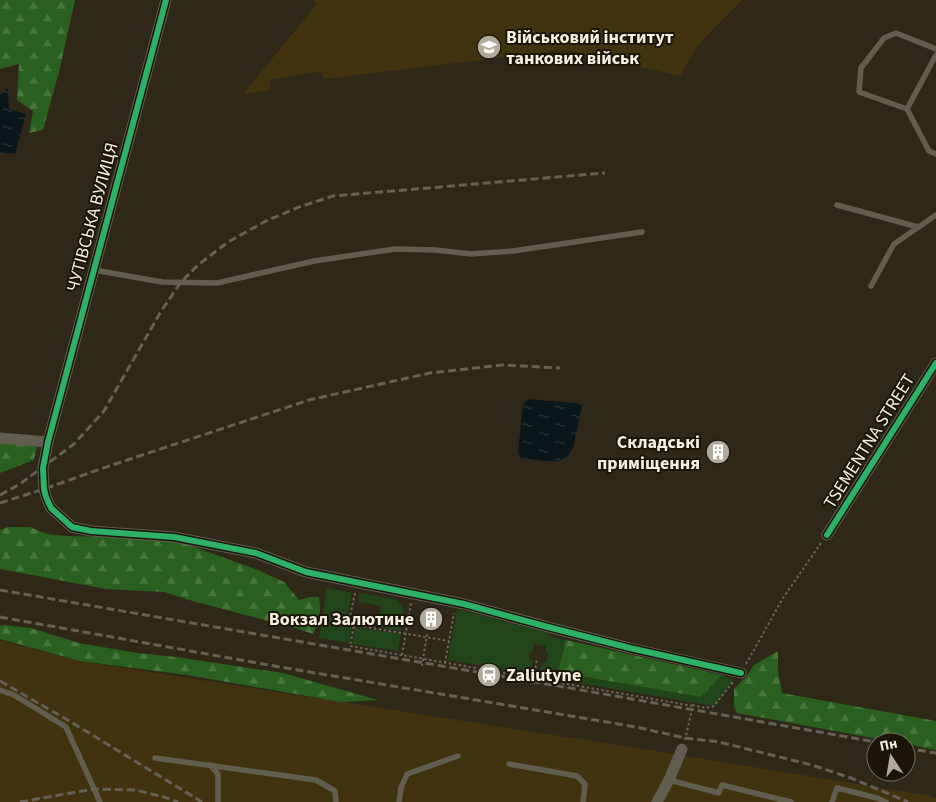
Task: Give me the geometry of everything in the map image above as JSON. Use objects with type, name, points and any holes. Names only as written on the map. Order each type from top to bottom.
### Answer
[{"type":"street","name":"ЧУТІВСЬКА ВУЛИЦЯ","points":[[166,0],[48,442],[43,468],[44,489],[51,508],[72,527],[91,531],[174,537],[256,553],[306,572],[456,602],[630,648],[741,673]]},
{"type":"street","name":"TSEMENTNA STREET","points":[[827,535],[936,363]]},
{"type":"street","points":[[0,438],[48,442]]},
{"type":"street","points":[[658,802],[682,749]]},
{"type":"lane","points":[[936,48],[896,32],[884,38],[861,68],[859,92],[907,109],[929,151],[936,154]]},
{"type":"lane","points":[[907,109],[936,55]]},
{"type":"lane","points":[[837,205],[918,227]]},
{"type":"lane","points":[[871,286],[894,244],[936,214]]},
{"type":"lane","points":[[94,270],[162,282],[217,283],[314,261],[395,249],[436,250],[471,254],[513,251],[642,232]]},
{"type":"lane","points":[[0,690],[14,695],[66,727],[100,802]]},
{"type":"lane","points":[[399,802],[401,788],[407,774],[458,756]]},
{"type":"lane","points":[[156,758],[316,780],[335,791],[336,802]]},
{"type":"lane","points":[[510,764],[577,776],[585,784],[583,802]]},
{"type":"lane","points":[[210,765],[218,774],[218,802]]},
{"type":"lane","points":[[669,780],[719,793],[722,784],[791,802]]},
{"type":"lane","points":[[832,802],[837,788],[886,802]]},
{"type":"path","points":[[357,582],[350,616],[354,625],[350,646],[693,706],[682,749]]},
{"type":"path","points":[[402,655],[412,593]]},
{"type":"path","points":[[445,663],[456,602]]},
{"type":"path","points":[[354,625],[427,635],[449,640]]},
{"type":"path","points":[[422,666],[427,635]]},
{"type":"path","points":[[534,678],[537,658]]},
{"type":"shaded area","name":"Військовий інститут танкових військ","points":[[312,0],[742,0],[698,45],[680,76],[565,50],[324,79],[321,71],[270,80],[270,90],[243,94],[317,4]]},
{"type":"shaded area","points":[[0,640],[80,661],[930,796],[936,798],[936,802],[0,802]]},
{"type":"green space","points":[[0,0],[75,0],[60,68],[43,130],[29,133],[33,111],[17,100],[19,64],[0,69]]},
{"type":"green space","points":[[0,435],[39,438],[34,460],[0,473]]},
{"type":"green space","points":[[8,527],[30,527],[47,534],[67,536],[166,539],[186,544],[258,570],[284,582],[299,600],[319,597],[319,620],[313,634],[164,592],[106,589],[0,569],[0,530]]},
{"type":"green space","points":[[327,588],[352,593],[347,618],[352,626],[349,643],[319,638]]},
{"type":"green space","points":[[359,593],[395,599],[399,602],[404,614],[401,631],[378,627],[381,606],[359,602]]},
{"type":"green space","points":[[457,609],[545,632],[552,637],[566,640],[558,672],[701,697],[722,675],[734,680],[714,706],[538,676],[542,663],[547,661],[548,653],[546,653],[546,646],[534,644],[529,657],[533,661],[530,674],[448,660]]},
{"type":"green space","points":[[0,626],[31,628],[79,643],[137,653],[283,673],[378,700],[341,702],[187,675],[80,661],[0,639]]},
{"type":"green space","points":[[355,627],[401,634],[398,651],[352,644]]},
{"type":"green space","points":[[566,640],[722,675],[701,697],[558,672]]},
{"type":"green space","points":[[778,651],[778,671],[782,693],[936,721],[936,750],[916,746],[916,732],[866,732],[866,737],[737,713],[734,707],[734,689],[746,677],[754,665]]},
{"type":"water","points":[[8,88],[9,109],[26,114],[15,154],[0,152],[0,95]]},
{"type":"water","points":[[529,399],[576,403],[582,406],[573,448],[568,456],[558,461],[521,458],[518,453],[523,404]]},
{"type":"railway","points":[[0,495],[20,484],[74,444],[104,411],[160,313],[181,282],[198,265],[228,242],[266,221],[299,207],[333,196],[605,173]]},
{"type":"railway","points":[[0,503],[309,400],[430,373],[502,365],[560,368]]},
{"type":"railway","points":[[0,590],[866,740]]},
{"type":"railway","points":[[0,617],[280,667],[636,727],[685,738],[719,742],[812,765],[851,778],[908,802]]},
{"type":"railway","points":[[0,681],[202,802]]},
{"type":"railway","points":[[916,750],[936,753]]},
{"type":"railway","points":[[20,802],[94,789],[135,790],[178,802]]},
{"type":"cycle path","points":[[166,0],[48,442],[43,468],[44,489],[51,508],[72,527],[91,531],[174,537],[256,553],[306,572],[464,604],[630,648],[741,673]]},
{"type":"cycle path","points":[[827,535],[936,363]]},
{"type":"place","name":"Військовий інститут танкових військ","points":[[489,47]]},
{"type":"place","name":"Складські приміщення","points":[[718,452]]},
{"type":"place","name":"Вокзал Залютине","points":[[431,619]]},
{"type":"place","name":"Zaliutyne","points":[[489,675]]}]
